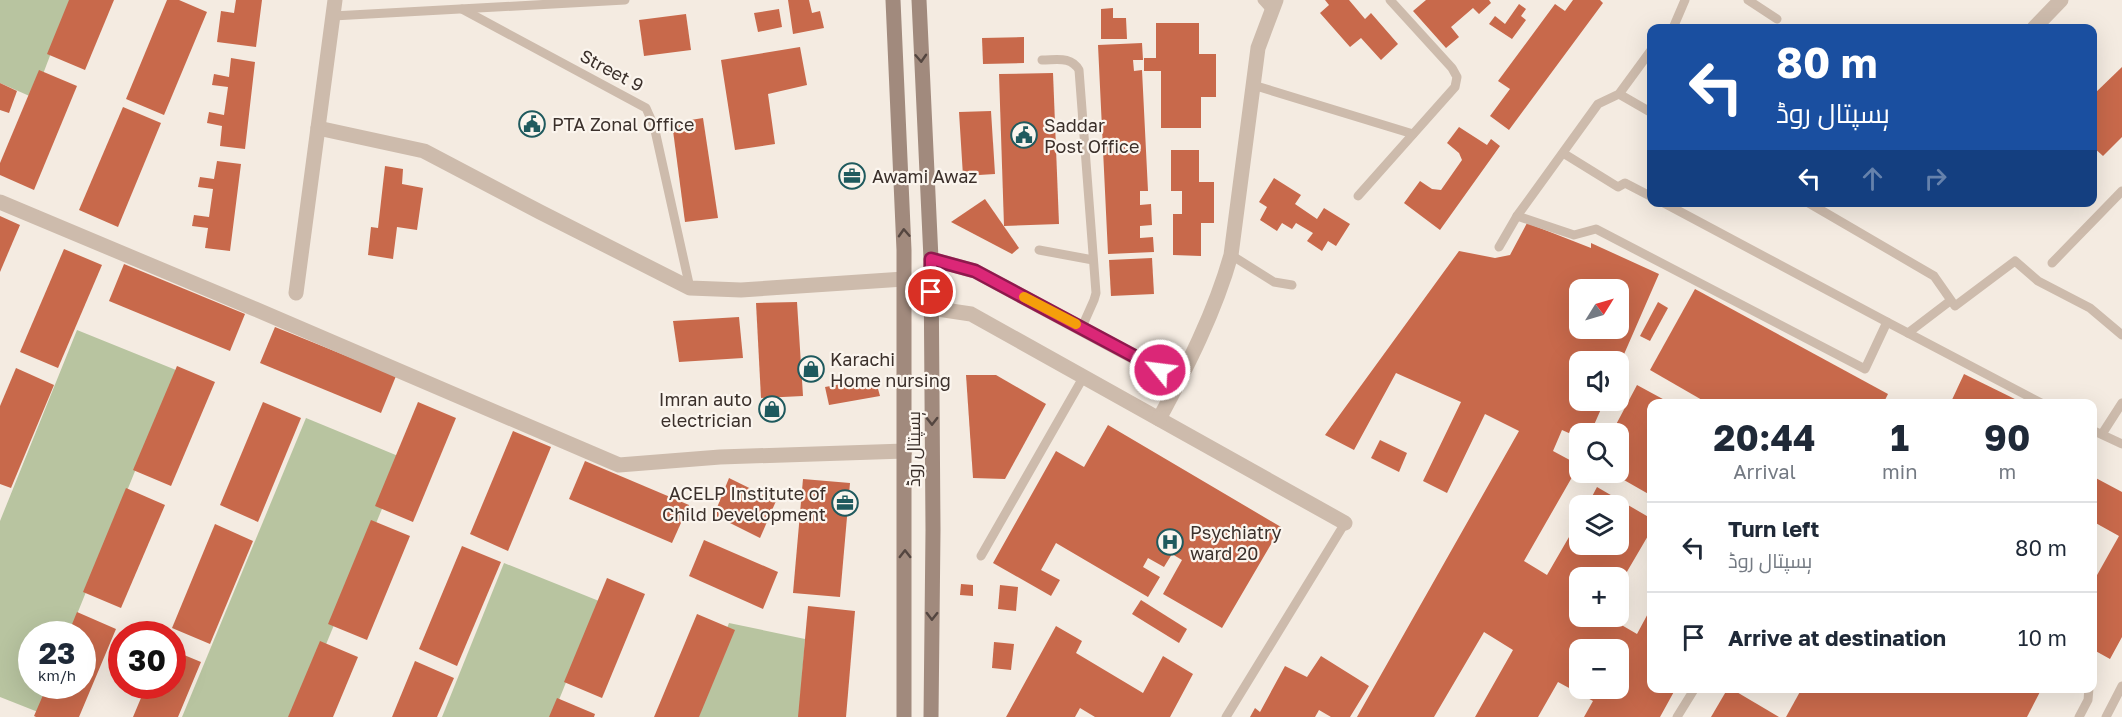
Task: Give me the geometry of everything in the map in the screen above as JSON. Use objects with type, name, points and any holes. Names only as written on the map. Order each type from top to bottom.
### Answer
[{"type":"main road","name":"ہسپتال روڈ","points":[[893,0],[904,279],[904,717]]},
{"type":"main road","name":"ہسپتال روڈ","points":[[919,0],[931,259],[933,530],[931,717]]},
{"type":"street","points":[[296,293],[335,0]]},
{"type":"street","points":[[2038,24],[2061,0]]},
{"type":"street","points":[[1159,419],[1179,381],[1224,281],[1231,255],[1258,48],[1270,3]]},
{"type":"street","points":[[318,128],[424,151],[690,288],[741,290],[904,279]]},
{"type":"street","points":[[0,202],[619,465],[720,457],[905,451]]},
{"type":"street","points":[[931,259],[975,271],[1179,381]]},
{"type":"street","points":[[931,308],[971,314],[1345,523]]},
{"type":"lane","points":[[333,16],[624,0]]},
{"type":"lane","points":[[1358,196],[1455,87],[1457,77],[1389,0]]},
{"type":"lane","points":[[1675,24],[1685,0]]},
{"type":"lane","points":[[1748,0],[1777,19]]},
{"type":"lane","name":"Street 9","points":[[462,9],[646,108],[654,126],[690,288]]},
{"type":"lane","points":[[1498,247],[1517,216],[1598,105],[1619,94],[1647,56]]},
{"type":"lane","points":[[1042,60],[1069,60],[1075,63],[1079,70],[1094,300],[1082,327]]},
{"type":"lane","points":[[1253,85],[1413,134]]},
{"type":"lane","points":[[1619,94],[1647,110]]},
{"type":"lane","points":[[1563,153],[1618,187],[1625,183],[1647,194]]},
{"type":"lane","points":[[2052,263],[2122,190]]},
{"type":"lane","points":[[1671,207],[2033,399]]},
{"type":"lane","points":[[1816,207],[1934,276],[1950,302],[1955,306],[2015,261],[2038,281],[2091,308],[2122,335]]},
{"type":"lane","points":[[1517,216],[1574,235],[1596,229],[1865,369],[1887,322]]},
{"type":"lane","points":[[1038,250],[1093,260]]},
{"type":"lane","points":[[1231,255],[1274,282],[1292,285]]},
{"type":"lane","points":[[1908,333],[1950,302]]},
{"type":"lane","points":[[981,556],[1084,376]]},
{"type":"lane","points":[[2122,403],[2097,432],[2122,444]]},
{"type":"lane","points":[[1226,717],[1345,523]]},
{"type":"lane","points":[[2106,717],[2122,686]]},
{"type":"lane","points":[[1677,717],[1692,693]]},
{"type":"lane","points":[[2079,717],[2088,700],[2089,693]]},
{"type":"green space","points":[[0,0],[71,0],[34,98],[0,83]]},
{"type":"green space","points":[[77,330],[176,370],[74,621],[18,621],[18,699],[44,699],[38,712],[0,697],[0,521]]},
{"type":"green space","points":[[306,418],[403,458],[296,717],[182,717]]},
{"type":"green space","points":[[504,563],[599,601],[552,717],[442,717]]},
{"type":"green space","points":[[729,623],[805,639],[799,717],[692,717]]},
{"type":"building","points":[[69,0],[114,0],[85,70],[47,54]]},
{"type":"building","points":[[167,0],[179,0],[207,12],[164,115],[126,99]]},
{"type":"building","points":[[236,0],[262,0],[256,47],[217,42],[221,11],[234,13]]},
{"type":"building","points":[[788,0],[809,0],[812,13],[820,11],[824,28],[793,34]]},
{"type":"building","points":[[1325,0],[1349,0],[1365,19],[1371,13],[1398,44],[1381,60],[1361,38],[1350,47],[1320,13],[1329,5]]},
{"type":"building","points":[[1426,0],[1489,0],[1491,3],[1479,14],[1473,8],[1451,27],[1459,37],[1446,48],[1413,11]]},
{"type":"building","points":[[1573,0],[1600,0],[1603,3],[1509,130],[1490,116],[1510,89],[1498,81],[1555,4],[1565,11]]},
{"type":"building","points":[[1519,4],[1526,9],[1521,16],[1526,20],[1512,39],[1489,24],[1495,16],[1505,24]]},
{"type":"building","points":[[1113,8],[1113,18],[1126,18],[1127,39],[1101,39],[1101,9]]},
{"type":"building","points":[[779,9],[782,27],[758,32],[754,13]]},
{"type":"building","points":[[686,14],[691,50],[644,56],[639,20]]},
{"type":"building","points":[[1156,23],[1199,23],[1199,54],[1216,54],[1216,97],[1201,97],[1201,128],[1161,128],[1161,71],[1144,71],[1144,58],[1156,58]]},
{"type":"building","points":[[1024,37],[1024,63],[983,64],[982,38]]},
{"type":"building","points":[[1142,43],[1143,60],[1133,60],[1134,71],[1142,70],[1148,191],[1140,191],[1140,205],[1151,204],[1152,225],[1140,226],[1140,238],[1153,237],[1154,252],[1108,254],[1098,45]]},
{"type":"building","points":[[800,47],[807,85],[768,94],[775,144],[735,150],[721,60]]},
{"type":"building","points":[[231,58],[255,62],[245,149],[220,146],[222,126],[207,123],[209,112],[224,115],[228,87],[212,85],[214,74],[229,77]]},
{"type":"building","points":[[2122,67],[2122,137],[2103,156],[2097,151],[2097,91]]},
{"type":"building","points":[[39,70],[77,86],[34,190],[0,175],[0,163]]},
{"type":"building","points":[[1053,73],[1059,224],[1004,226],[999,74]]},
{"type":"building","points":[[0,83],[17,91],[9,113],[0,110]]},
{"type":"building","points":[[123,107],[161,123],[118,227],[79,210]]},
{"type":"building","points":[[991,111],[995,174],[963,176],[959,112]]},
{"type":"building","points":[[703,118],[718,218],[685,222],[672,123]]},
{"type":"building","points":[[1459,127],[1487,145],[1491,139],[1500,146],[1440,230],[1404,203],[1420,181],[1432,189],[1441,190],[1462,160],[1459,153],[1447,143]]},
{"type":"building","points":[[1171,150],[1199,150],[1199,182],[1214,182],[1214,223],[1201,223],[1201,256],[1173,255],[1173,214],[1182,214],[1182,191],[1171,191]]},
{"type":"building","points":[[217,161],[241,164],[230,251],[205,248],[208,228],[192,226],[194,215],[209,217],[213,189],[198,187],[200,177],[214,179]]},
{"type":"building","points":[[385,166],[403,169],[402,184],[423,188],[417,230],[397,227],[393,259],[368,255],[371,227],[378,228]]},
{"type":"building","points":[[1274,178],[1301,195],[1295,204],[1317,219],[1324,208],[1350,224],[1336,246],[1328,241],[1322,251],[1307,241],[1313,233],[1296,223],[1292,229],[1282,223],[1277,231],[1260,220],[1267,207],[1259,202]]},
{"type":"building","points":[[985,199],[1019,248],[1012,254],[951,222]]},
{"type":"building","points":[[0,216],[20,225],[0,272]]},
{"type":"building","points":[[1527,223],[1591,248],[1591,243],[1659,274],[1625,351],[1569,351],[1569,411],[1600,411],[1595,423],[1569,423],[1569,433],[1562,430],[1553,451],[1569,460],[1569,482],[1524,561],[1547,575],[1569,537],[1569,555],[1629,555],[1629,506],[1647,516],[1647,538],[1629,568],[1569,567],[1569,627],[1625,627],[1637,634],[1647,615],[1647,693],[1673,693],[1660,717],[1584,717],[1593,701],[1589,699],[1629,699],[1629,639],[1569,639],[1569,688],[1558,682],[1538,717],[1475,717],[1513,650],[1484,632],[1434,717],[1357,717],[1519,431],[1485,414],[1447,493],[1423,481],[1461,402],[1396,373],[1354,450],[1325,435],[1459,251],[1495,258],[1510,255]]},
{"type":"building","points":[[64,249],[102,265],[58,368],[20,352]]},
{"type":"building","points":[[1152,258],[1154,294],[1111,296],[1109,260]]},
{"type":"building","points":[[124,264],[245,314],[230,351],[109,301]]},
{"type":"building","points":[[1695,289],[1888,394],[1886,399],[1700,399],[1650,370]]},
{"type":"building","points":[[797,302],[803,396],[761,398],[756,303]]},
{"type":"building","points":[[1658,302],[1668,308],[1650,341],[1640,336]]},
{"type":"building","points":[[739,317],[743,358],[679,362],[673,321]]},
{"type":"building","points":[[275,327],[396,376],[381,413],[260,363]]},
{"type":"building","points":[[177,366],[215,382],[171,486],[133,470]]},
{"type":"building","points":[[16,368],[54,385],[11,488],[0,484],[0,406]]},
{"type":"building","points":[[1964,374],[2015,399],[1952,399]]},
{"type":"building","points":[[966,375],[996,375],[1046,404],[1005,479],[973,478]]},
{"type":"building","points":[[875,378],[880,396],[829,405],[825,387]]},
{"type":"building","points":[[1637,385],[1663,399],[1647,399],[1647,493],[1629,483],[1629,423],[1617,423],[1623,411],[1629,411],[1629,400]]},
{"type":"building","points":[[263,402],[301,418],[258,522],[220,505]]},
{"type":"building","points":[[418,402],[456,418],[413,522],[375,506]]},
{"type":"building","points":[[1108,425],[1281,527],[1222,628],[1163,594],[1182,560],[1172,554],[1164,567],[1148,558],[1143,567],[1160,577],[1148,597],[1056,543],[1041,570],[1060,580],[1051,596],[993,563],[1056,451],[1084,467]]},
{"type":"building","points":[[513,431],[551,447],[508,551],[470,534]]},
{"type":"building","points":[[1380,440],[1407,453],[1399,472],[1371,458]]},
{"type":"building","points":[[585,461],[689,505],[672,543],[569,499]]},
{"type":"building","points":[[729,478],[776,501],[760,538],[714,515]]},
{"type":"building","points":[[803,479],[850,483],[840,597],[793,593]]},
{"type":"building","points":[[2097,479],[2122,492],[2122,637],[2110,659],[2097,652],[2097,575],[2119,536],[2097,524]]},
{"type":"building","points":[[1597,487],[1611,495],[1593,495]]},
{"type":"building","points":[[126,488],[165,505],[121,608],[83,592]]},
{"type":"building","points":[[371,520],[410,536],[367,640],[328,624]]},
{"type":"building","points":[[215,524],[253,541],[210,644],[186,634],[186,621],[175,621]]},
{"type":"building","points":[[704,540],[778,572],[763,609],[689,576]]},
{"type":"building","points":[[462,546],[501,562],[457,666],[419,649]]},
{"type":"building","points":[[607,578],[645,594],[602,698],[564,682]]},
{"type":"building","points":[[961,584],[973,585],[973,596],[960,595]]},
{"type":"building","points":[[1000,585],[1018,587],[1016,611],[998,609]]},
{"type":"building","points":[[1141,600],[1187,629],[1179,643],[1132,614]]},
{"type":"building","points":[[808,606],[855,611],[846,717],[798,717]]},
{"type":"building","points":[[77,612],[108,626],[108,648],[96,677],[96,621],[73,621]]},
{"type":"building","points":[[697,614],[735,630],[699,717],[654,717]]},
{"type":"building","points":[[1056,626],[1082,641],[1076,653],[1143,693],[1163,656],[1193,674],[1170,717],[1095,717],[1080,708],[1075,717],[1006,717]]},
{"type":"building","points":[[320,641],[358,657],[333,717],[288,717]]},
{"type":"building","points":[[994,642],[1014,644],[1011,670],[992,668]]},
{"type":"building","points":[[186,656],[201,662],[186,698]]},
{"type":"building","points":[[1321,656],[1369,686],[1350,717],[1331,717],[1319,710],[1315,717],[1250,717],[1255,708],[1260,712],[1285,666],[1307,677]]},
{"type":"building","points":[[415,661],[454,678],[437,717],[392,717]]},
{"type":"building","points":[[1725,693],[1738,693],[1779,717],[1711,717]]},
{"type":"building","points":[[1799,693],[2039,693],[2027,717],[1786,717]]},
{"type":"building","points":[[557,698],[595,714],[594,717],[549,717]]},
{"type":"building","points":[[41,699],[87,699],[79,717],[34,716]]},
{"type":"building","points":[[141,699],[186,699],[178,717],[133,717]]},
{"type":"slow traffic","points":[[1024,297],[1076,324]]},
{"type":"place","name":"PTA Zonal Office","points":[[532,124]]},
{"type":"place","name":"Saddar Post Office","points":[[1024,135]]},
{"type":"place","name":"Awami Awaz","points":[[852,176]]},
{"type":"place","name":"Karachi Home nursing","points":[[811,369]]},
{"type":"place","name":"Imran auto electrician","points":[[772,409]]},
{"type":"place","name":"ACELP Institute of Child Development","points":[[845,503]]},
{"type":"place","name":"Psychiatry ward 20","points":[[1170,542]]},
{"type":"route","points":[[931,292],[931,259],[975,271],[1160,370]]}]
